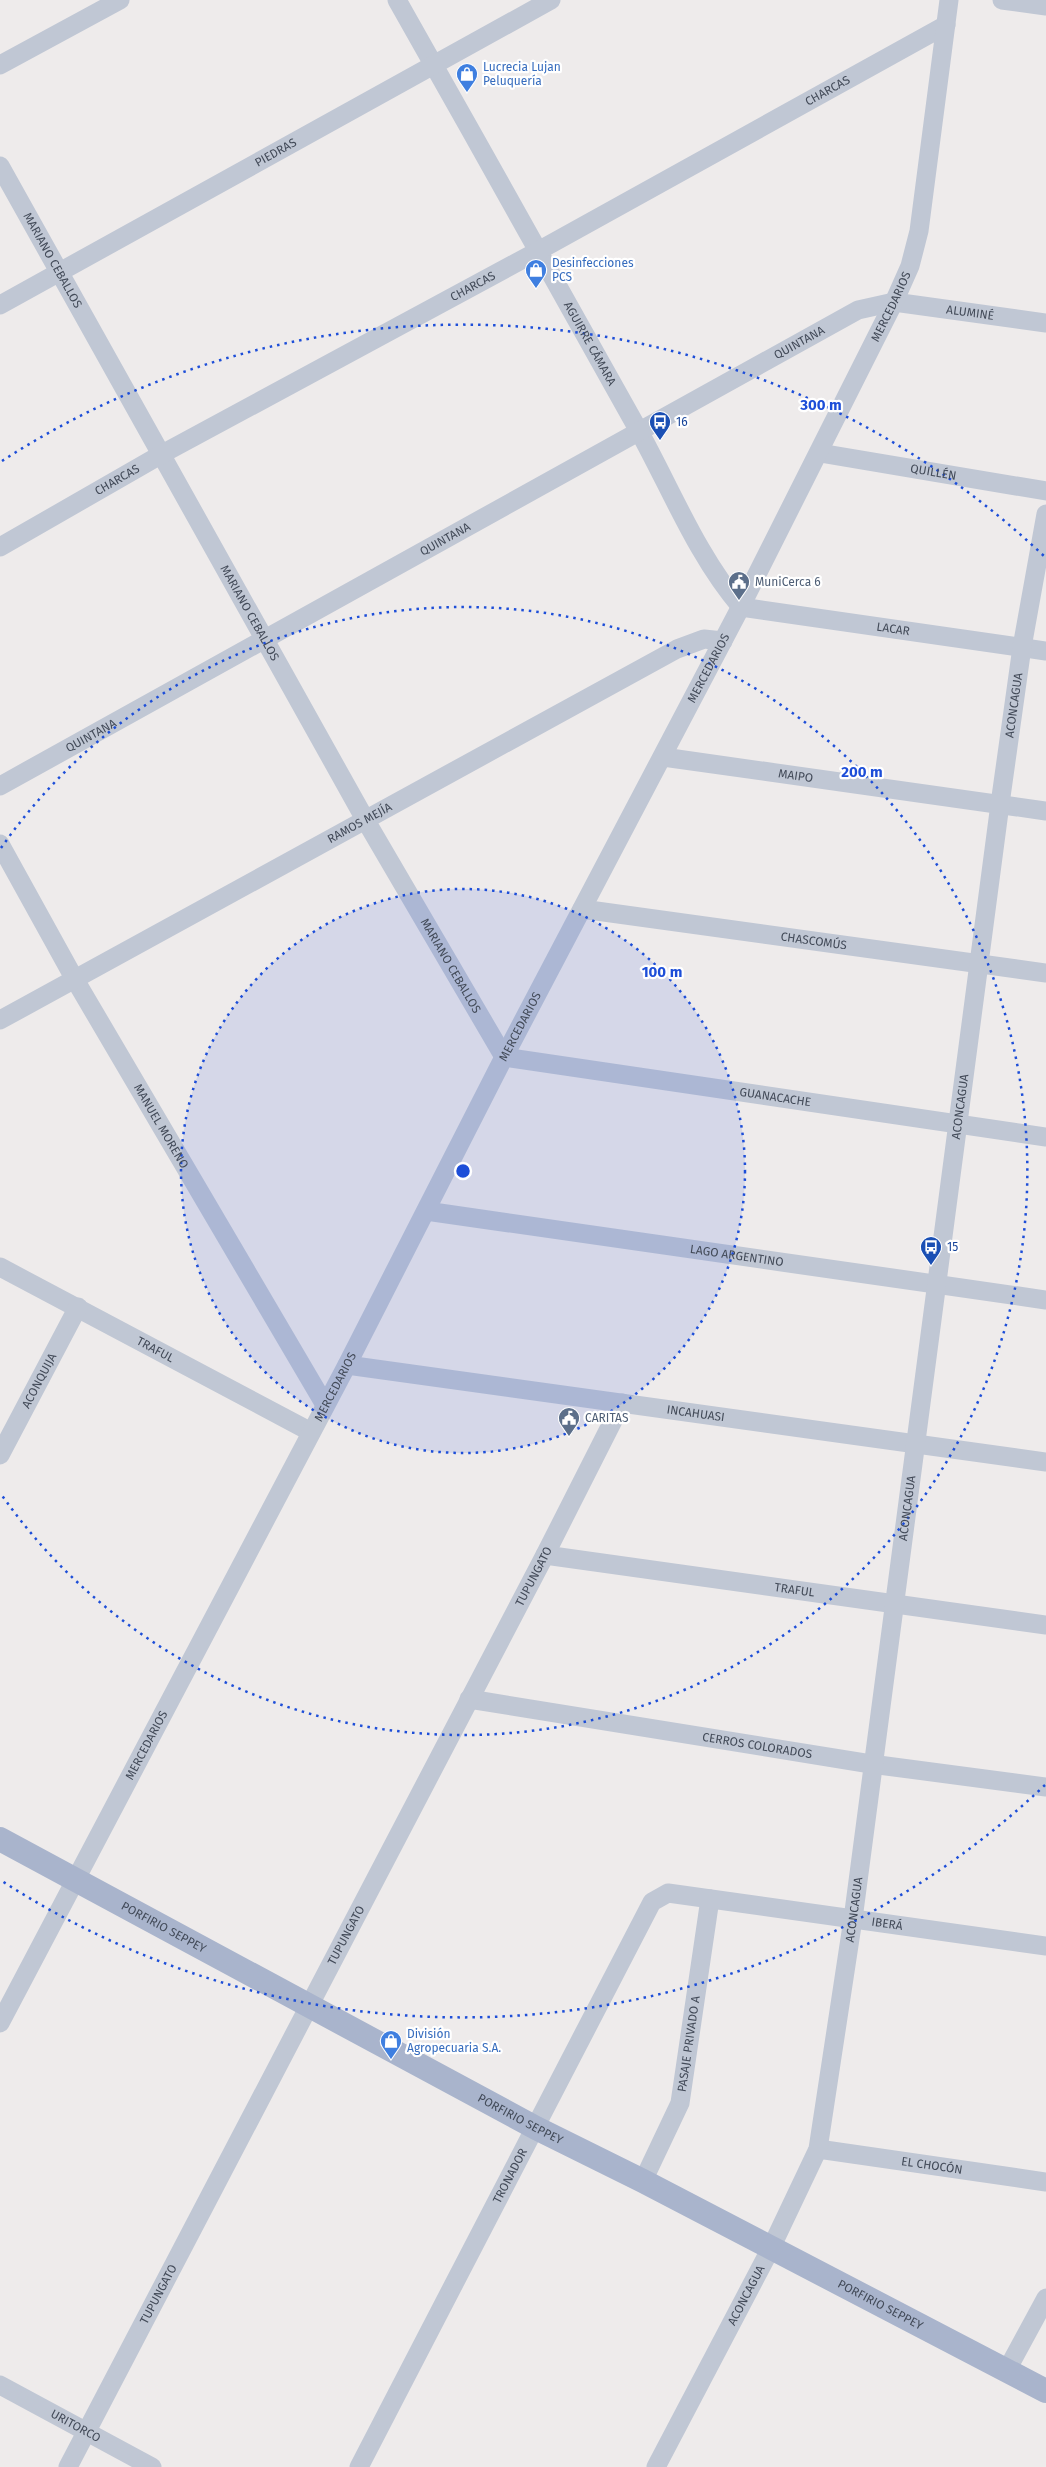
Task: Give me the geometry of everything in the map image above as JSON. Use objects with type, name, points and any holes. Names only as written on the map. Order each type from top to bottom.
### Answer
[{"type":"main road","name":"PORFIRIO SEPPEY","points":[[0,1839],[536,2128],[643,2181],[1046,2391]]},
{"type":"street","points":[[0,65],[120,0]]},
{"type":"street","name":"AGUIRRE CÁMARA","points":[[397,0],[639,430],[723,586],[741,607]]},
{"type":"street","name":"PIEDRAS","points":[[0,305],[551,0]]},
{"type":"street","name":"MERCEDARIOS","points":[[0,2023],[347,1364],[504,1057],[741,607],[820,453],[894,302],[910,266],[919,232],[949,0]]},
{"type":"street","points":[[1002,0],[1046,6]]},
{"type":"street","name":"CHARCAS","points":[[0,547],[162,454],[538,251],[946,25]]},
{"type":"street","name":"MARIANO CEBALLOS","points":[[0,166],[366,821],[504,1057]]},
{"type":"street","name":"ALUMINÉ","points":[[894,302],[1046,323]]},
{"type":"street","name":"QUINTANA","points":[[0,786],[858,310],[894,302]]},
{"type":"street","name":"QUILLÉN","points":[[820,453],[1046,491]]},
{"type":"street","name":"ACONCAGUA","points":[[656,2467],[771,2248],[818,2149],[853,1919],[871,1764],[916,1444],[1000,804],[1022,647],[1046,514]]},
{"type":"street","name":"LACAR","points":[[741,607],[1046,651]]},
{"type":"street","name":"RAMOS MEJÍA","points":[[0,1020],[677,649],[704,639],[723,641]]},
{"type":"street","name":"MAIPO","points":[[663,757],[1046,810]]},
{"type":"street","name":"MANUEL MORENO","points":[[0,844],[74,978],[325,1405]]},
{"type":"street","name":"CHASCOMÚS","points":[[582,909],[1046,973]]},
{"type":"street","name":"GUANACACHE","points":[[504,1057],[1046,1137]]},
{"type":"street","name":"LAGO ARGENTINO","points":[[426,1212],[1046,1300]]},
{"type":"street","name":"TRAFUL","points":[[0,1267],[78,1306],[311,1432]]},
{"type":"street","name":"ACONQUIJA","points":[[0,1456],[78,1306]]},
{"type":"street","name":"INCAHUASI","points":[[347,1364],[1046,1462]]},
{"type":"street","name":"TUPUNGATO","points":[[68,2467],[545,1555],[622,1402]]},
{"type":"street","name":"TRAFUL","points":[[545,1555],[1046,1625]]},
{"type":"street","name":"CERROS COLORADOS","points":[[469,1699],[871,1764],[1046,1787]]},
{"type":"street","name":"IBERÁ","points":[[668,1893],[1046,1946]]},
{"type":"street","name":"TRONADOR","points":[[359,2467],[652,1902],[668,1893]]},
{"type":"street","name":"PASAJE PRIVADO A","points":[[643,2181],[680,2103],[710,1899]]},
{"type":"street","name":"EL CHOCÓN","points":[[818,2149],[1046,2182]]},
{"type":"street","points":[[1007,2370],[1046,2298]]},
{"type":"street","name":"URITORCO","points":[[0,2385],[152,2467]]},
{"type":"place","name":"Lucrecia Lujan Peluquería","points":[[467,93]]},
{"type":"place","name":"Desinfecciones PCS","points":[[536,289]]},
{"type":"place","name":"16","points":[[660,441]]},
{"type":"place","name":"MuniCerca 6","points":[[739,601]]},
{"type":"place","name":"15","points":[[931,1266]]},
{"type":"place","name":"CARITAS","points":[[569,1437]]},
{"type":"place","name":"División Agropecuaria S.A.","points":[[391,2060]]}]
